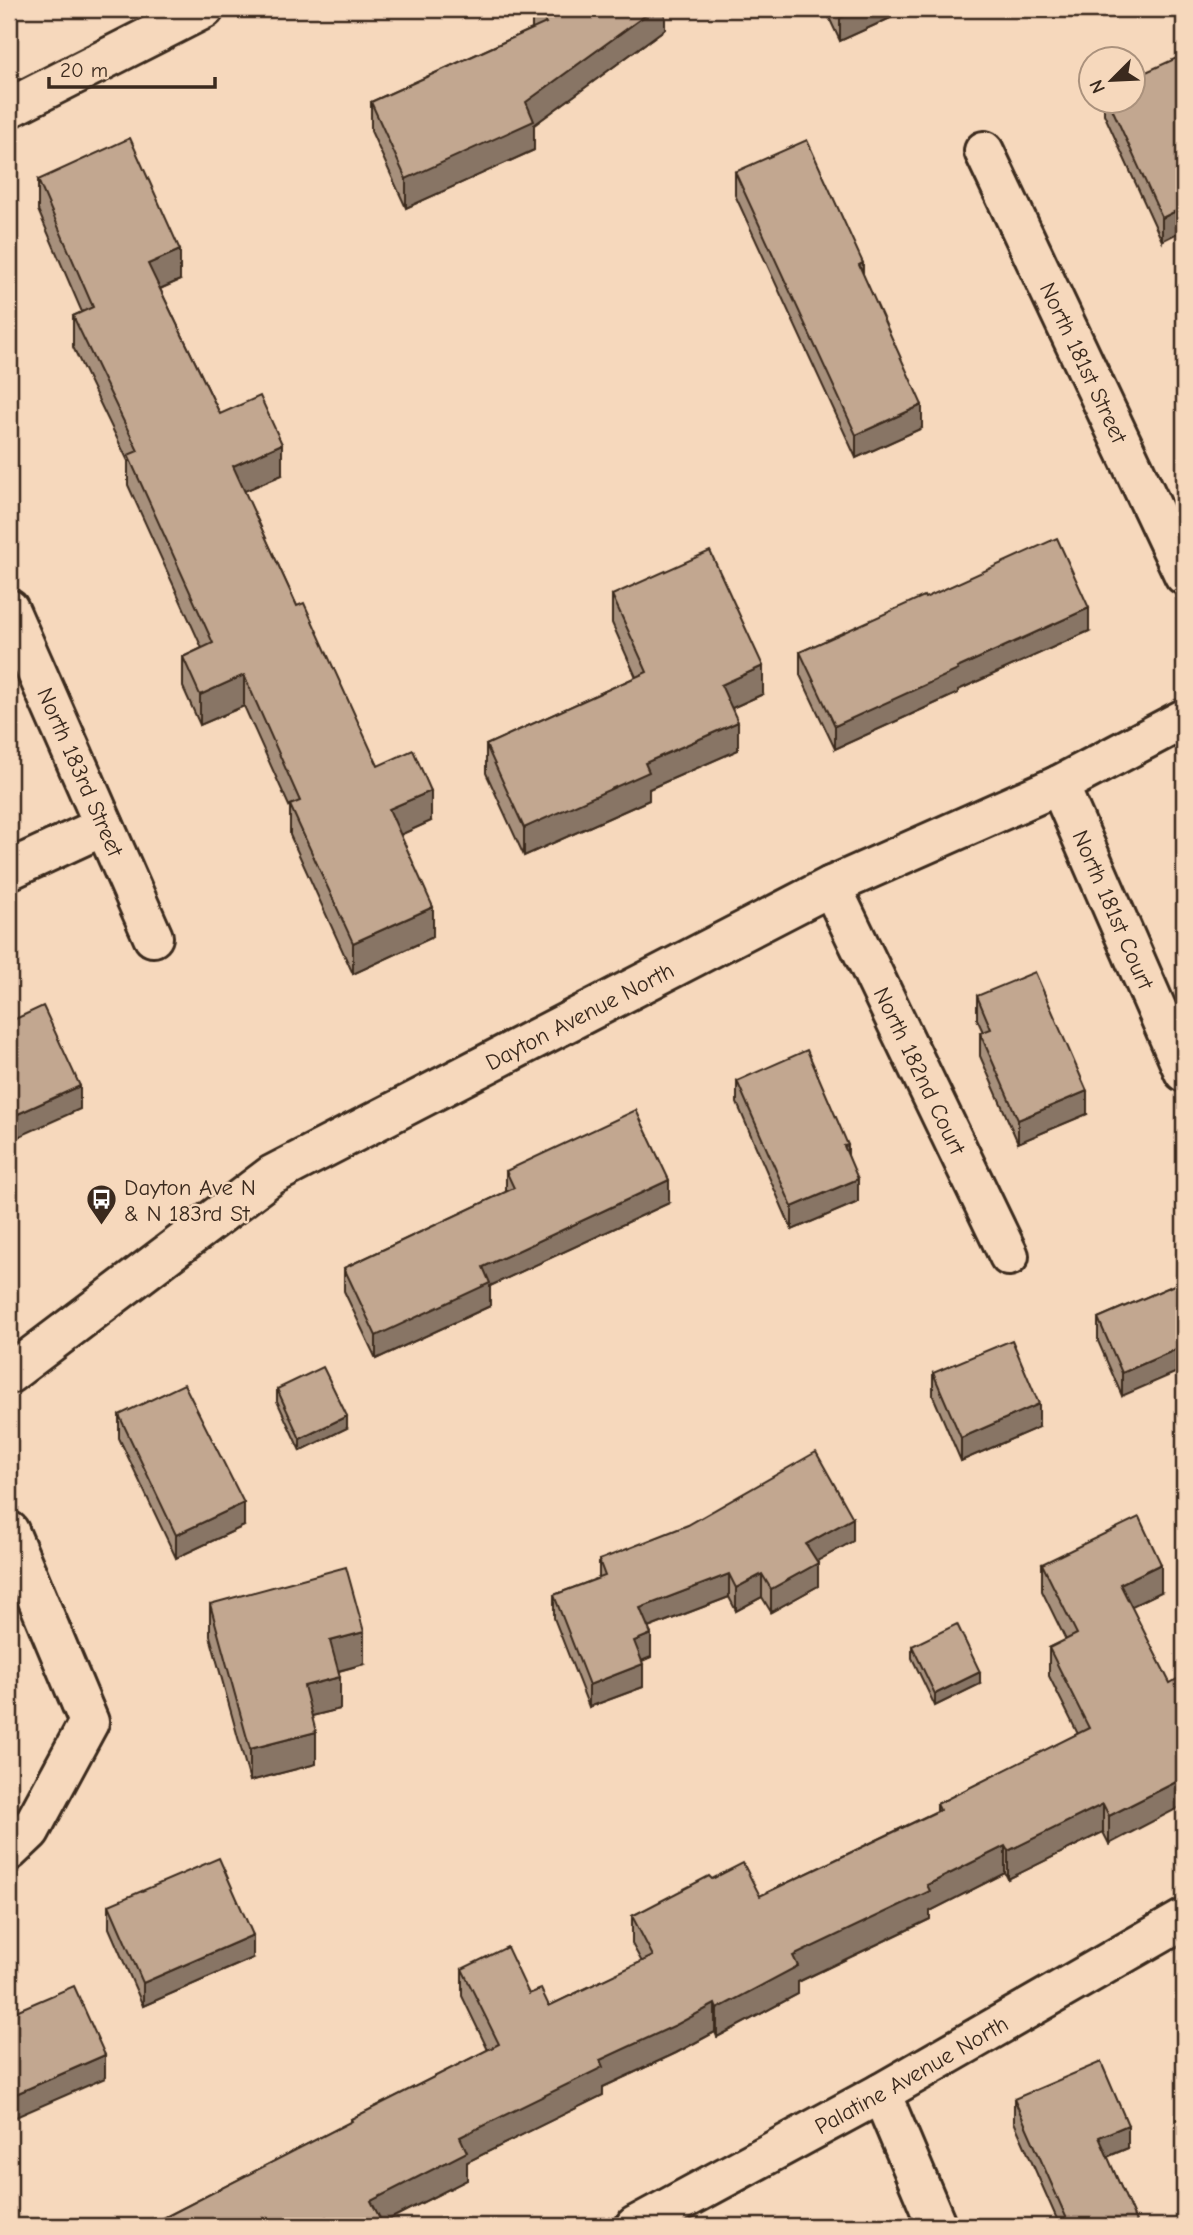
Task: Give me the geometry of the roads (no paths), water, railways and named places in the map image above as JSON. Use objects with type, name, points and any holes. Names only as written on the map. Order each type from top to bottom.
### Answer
[{"type":"street","points":[[9,108],[204,9]]},
{"type":"street","name":"North 181st Street","points":[[984,151],[1184,575]]},
{"type":"street","name":"North 183rd Street","points":[[9,609],[153,937]]},
{"type":"street","name":"Dayton Avenue North","points":[[9,1374],[272,1175],[831,886],[1059,785],[1184,719]]},
{"type":"street","name":"North 181st Court","points":[[1059,785],[1184,1072]]},
{"type":"street","points":[[9,870],[104,826]]},
{"type":"street","name":"North 182nd Court","points":[[831,886],[1009,1256]]},
{"type":"street","points":[[9,1531],[89,1723],[30,1831],[9,1851]]},
{"type":"street","name":"Palatine Avenue North","points":[[635,2226],[881,2093],[1184,1919]]},
{"type":"street","points":[[881,2093],[937,2226]]},
{"type":"place","name":"Dayton Ave N & N 183rd St","points":[[101,1227]]}]
